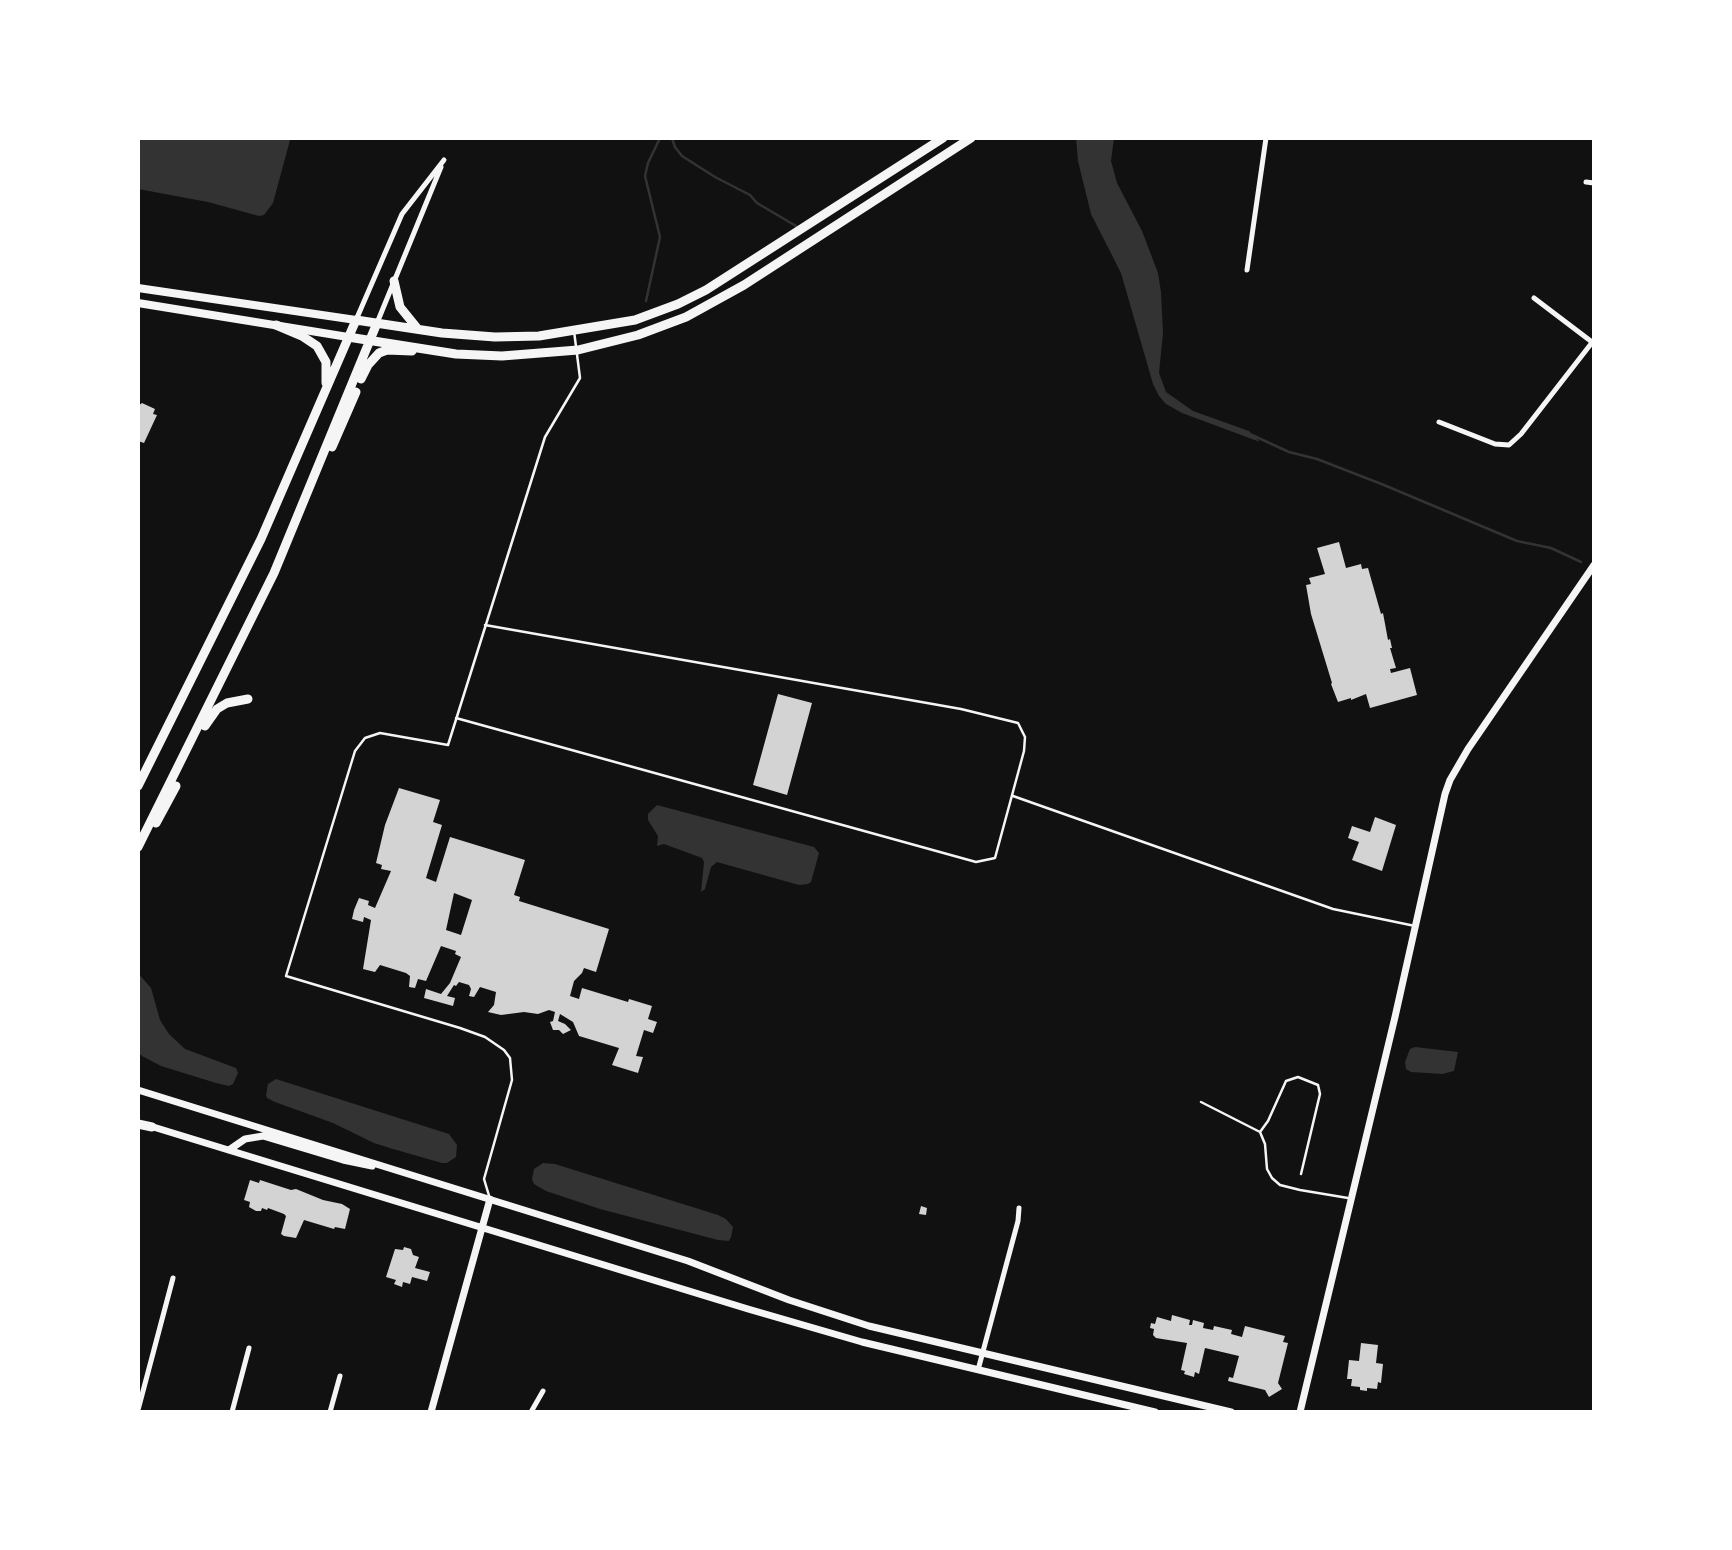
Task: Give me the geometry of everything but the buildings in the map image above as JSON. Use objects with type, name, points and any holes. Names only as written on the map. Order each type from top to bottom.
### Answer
[{"type":"main road","points":[[138,288],[418,329],[495,337],[574,331],[635,320],[687,299],[743,268],[943,138]]},
{"type":"main road","points":[[138,303],[428,350],[502,356],[578,350],[638,335],[703,308],[744,285],[971,138]]},
{"type":"main road","points":[[394,281],[400,307],[418,329]]},
{"type":"main road","points":[[138,786],[242,581],[356,320]]},
{"type":"main road","points":[[139,845],[274,573],[377,323]]},
{"type":"main road","points":[[275,325],[312,342],[321,351],[327,371],[326,391]]},
{"type":"main road","points":[[314,479],[339,436],[371,360],[387,350],[428,350]]},
{"type":"main road","points":[[139,845],[163,813],[209,718],[227,703],[248,699]]},
{"type":"main road","points":[[138,1123],[152,1127]]},
{"type":"street","points":[[1247,271],[1266,138]]},
{"type":"street","points":[[356,320],[402,214],[444,160],[377,323]]},
{"type":"street","points":[[1586,181],[1594,183]]},
{"type":"street","points":[[1439,422],[1495,444],[1509,445],[1521,434],[1593,341],[1534,298]]},
{"type":"street","points":[[1300,1412],[1450,780],[1468,749],[1594,565]]},
{"type":"street","points":[[138,1090],[688,1261],[789,1300],[869,1326],[1231,1412]]},
{"type":"street","points":[[152,1127],[862,1342],[1155,1412]]},
{"type":"street","points":[[229,1150],[245,1139],[263,1136],[343,1160],[408,1173]]},
{"type":"street","points":[[431,1412],[490,1199]]},
{"type":"street","points":[[978,1370],[1018,1221],[1019,1208]]},
{"type":"street","points":[[138,1410],[173,1278]]},
{"type":"street","points":[[232,1412],[249,1348]]},
{"type":"street","points":[[330,1412],[340,1376]]},
{"type":"street","points":[[531,1412],[543,1391]]},
{"type":"lane","points":[[490,1199],[484,1179],[510,1091],[510,1058],[494,1042],[460,1028],[286,976],[355,751],[365,738],[380,733],[448,745],[545,437],[577,386],[580,371],[574,331]]},
{"type":"lane","points":[[456,718],[976,862],[995,858],[1025,744],[1025,737],[1018,723],[961,709],[485,625]]},
{"type":"lane","points":[[1012,796],[1333,909],[1415,926]]},
{"type":"lane","points":[[1260,1132],[1268,1121],[1286,1081],[1298,1077],[1318,1085],[1320,1094],[1301,1174]]},
{"type":"lane","points":[[1201,1102],[1260,1132],[1265,1144],[1267,1169],[1276,1182],[1300,1191],[1352,1198]]},
{"type":"shaded area","points":[[138,138],[290,140],[273,203],[264,215],[259,216],[208,202],[138,189]]},
{"type":"shaded area","points":[[1076,138],[1114,138],[1111,161],[1117,183],[1142,231],[1158,273],[1163,333],[1159,373],[1166,392],[1193,411],[1249,431],[1260,442],[1182,413],[1166,404],[1159,396],[1153,384],[1121,273],[1091,214],[1078,161]]},
{"type":"shaded area","points":[[657,805],[814,847],[819,853],[811,882],[799,885],[717,862],[711,867],[705,889],[701,892],[704,862],[702,858],[664,844],[657,846],[658,836],[648,820],[648,814]]},
{"type":"shaded area","points":[[138,973],[151,988],[160,1020],[169,1034],[185,1049],[236,1068],[238,1073],[233,1084],[229,1086],[216,1083],[161,1066],[138,1052]]},
{"type":"shaded area","points":[[1415,1047],[1458,1052],[1454,1071],[1442,1074],[1411,1072],[1406,1069],[1405,1062],[1410,1049]]},
{"type":"shaded area","points":[[276,1079],[449,1134],[457,1145],[456,1157],[442,1163],[393,1149],[275,1102],[266,1095],[268,1084]]},
{"type":"shaded area","points":[[543,1163],[555,1164],[718,1215],[733,1227],[731,1237],[729,1241],[718,1240],[600,1209],[546,1191],[534,1184],[532,1179],[534,1169]]},
{"type":"waterway","points":[[646,301],[660,237],[645,176],[660,138]]},
{"type":"waterway","points":[[672,138],[682,156],[750,195],[757,203],[796,226]]},
{"type":"waterway","points":[[1252,435],[1289,452],[1317,459],[1384,485],[1517,541],[1551,548],[1581,562]]}]
